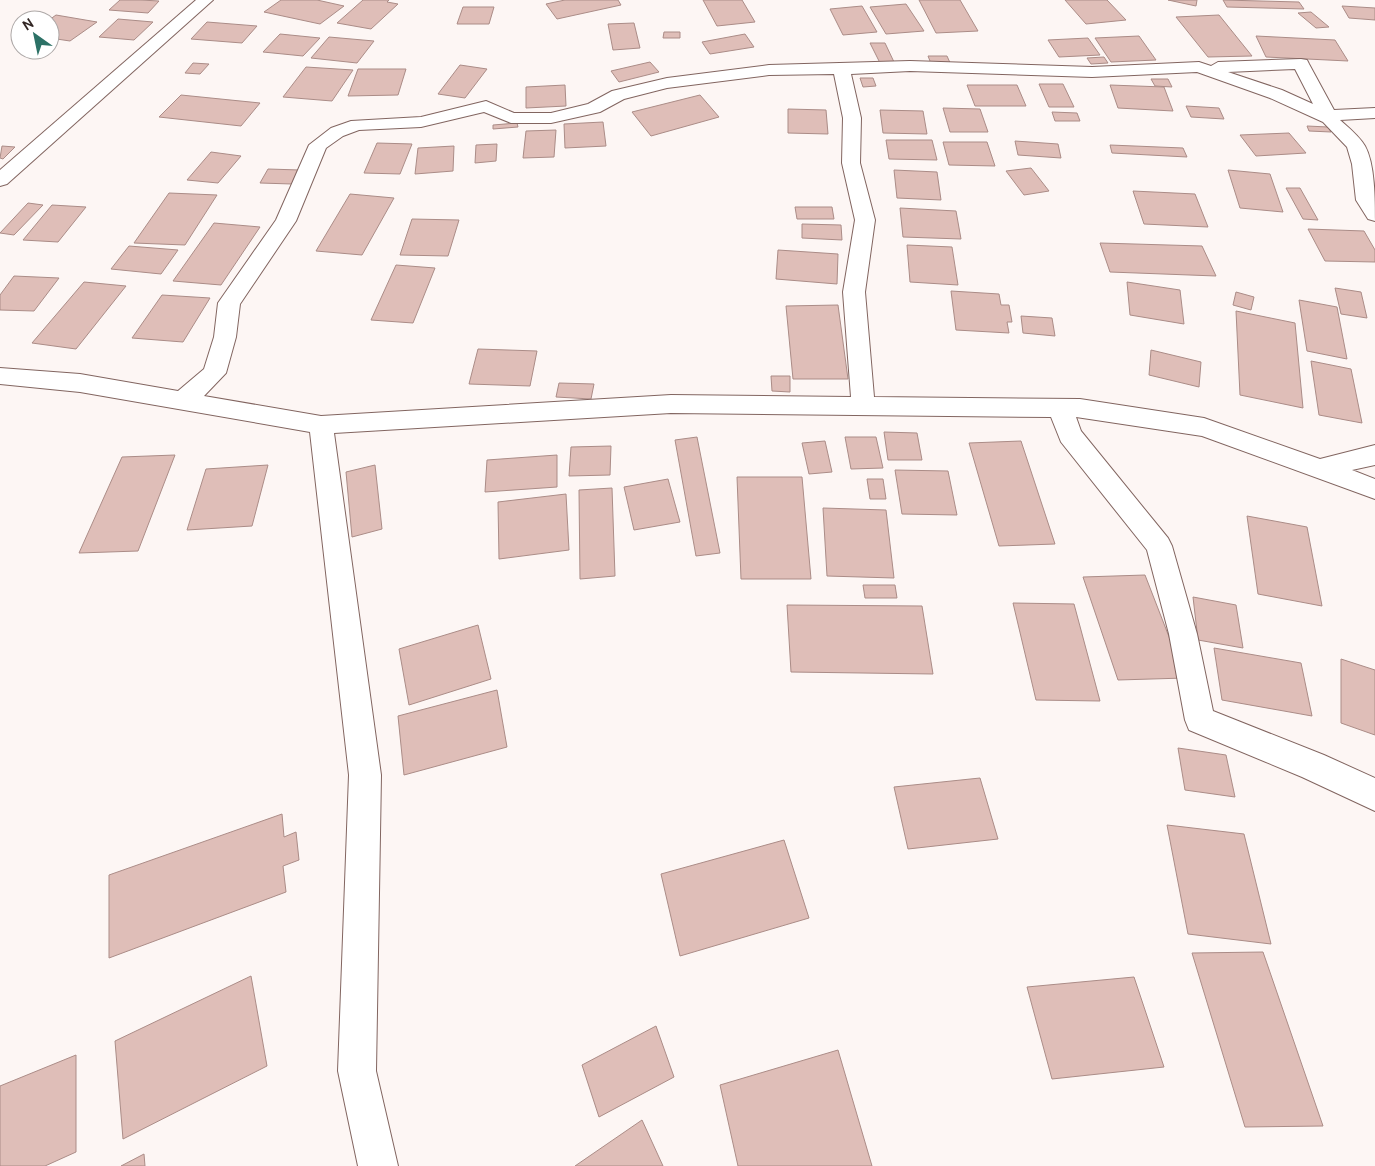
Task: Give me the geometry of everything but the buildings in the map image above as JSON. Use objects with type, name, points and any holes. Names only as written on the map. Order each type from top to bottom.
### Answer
[{"type":"street","points":[[0,180],[205,0]]},
{"type":"street","points":[[183,402],[214,374],[225,338],[229,303],[286,221],[318,145],[337,132],[357,125],[421,122],[486,106],[511,118],[551,118],[594,108],[618,95],[667,84],[769,70],[910,66],[1092,72],[1301,64],[1329,118],[1356,147],[1364,179],[1365,199],[1370,211],[1375,215]]},
{"type":"street","points":[[1199,67],[1276,94],[1329,118],[1341,113],[1375,113]]},
{"type":"street","points":[[841,69],[852,118],[852,163],[864,220],[854,292],[863,405]]},
{"type":"street","points":[[0,376],[80,384],[321,425],[671,404],[1080,408],[1204,427],[1375,489]]},
{"type":"street","points":[[1060,407],[1070,435],[1159,546],[1184,634],[1200,720],[1313,766],[1375,795]]},
{"type":"street","points":[[321,425],[365,775],[356,1071],[378,1166]]},
{"type":"street","points":[[1319,469],[1375,455]]}]
